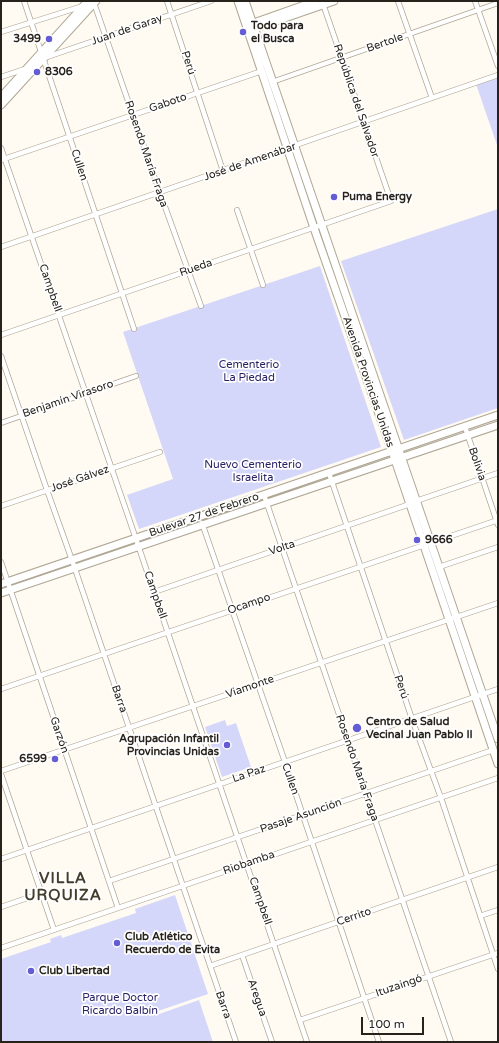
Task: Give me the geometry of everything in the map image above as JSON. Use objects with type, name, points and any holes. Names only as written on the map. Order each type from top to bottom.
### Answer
[{"type":"main road","name":"Avenida Provincias Unidas","points":[[238,1],[250,27],[413,502],[479,696],[498,764]]},
{"type":"main road","name":"Avenida Provincias Unidas","points":[[245,1],[250,27]]},
{"type":"main road","points":[[250,27],[320,2],[334,1]]},
{"type":"main road","points":[[1,106],[42,56],[91,2]]},
{"type":"main road","points":[[1,97],[27,69],[42,56]]},
{"type":"main road","name":"Avenida Provincias Unidas","points":[[265,70],[272,82],[291,148]]},
{"type":"main road","name":"Bulevar 27 de Febrero","points":[[4,583],[498,415]]},
{"type":"main road","name":"Bulevar 27 de Febrero","points":[[1,593],[498,425]]},
{"type":"main road","name":"Avenida Provincias Unidas","points":[[427,544],[439,567],[452,618]]},
{"type":"main road","name":"Avenida Provincias Unidas","points":[[479,696],[498,737]]},
{"type":"street","name":"Cullen","points":[[24,1],[134,329]]},
{"type":"street","name":"Perú","points":[[167,1],[223,171]]},
{"type":"street","name":"Juan de Garay","points":[[42,56],[106,37],[211,1]]},
{"type":"street","points":[[398,1],[432,98]]},
{"type":"street","points":[[475,1],[498,66]]},
{"type":"street","points":[[1,32],[91,2]]},
{"type":"street","name":"Rosendo María Fraga","points":[[91,2],[106,37],[201,306]]},
{"type":"street","name":"República del Salvador","points":[[320,2],[364,122],[391,202]]},
{"type":"street","name":"Bertole","points":[[272,82],[498,3]]},
{"type":"street","points":[[1,77],[27,69]]},
{"type":"street","name":"Gaboto","points":[[3,159],[265,70]]},
{"type":"street","name":"José de Amenábar","points":[[1,247],[498,76]]},
{"type":"street","name":"Campbell","points":[[1,148],[3,159],[32,237],[112,468],[308,1042]]},
{"type":"street","name":"Rueda","points":[[1,335],[391,202]]},
{"type":"street","points":[[237,210],[263,285]]},
{"type":"street","name":"Barra","points":[[1,356],[75,568],[236,1042]]},
{"type":"street","name":"Benjamín Virasoro","points":[[1,422],[136,376]]},
{"type":"street","name":"Bolivia","points":[[465,426],[498,522]]},
{"type":"street","name":"José Gálvez","points":[[1,506],[160,452]]},
{"type":"street","name":"Perú","points":[[328,473],[412,719],[441,798],[480,916],[496,954],[498,969]]},
{"type":"street","name":"Volta","points":[[154,592],[498,473]]},
{"type":"street","name":"Rosendo María Fraga","points":[[264,495],[451,1042]]},
{"type":"street","name":"Cullen","points":[[200,517],[380,1042]]},
{"type":"street","name":"Ocampo","points":[[1,689],[427,544],[498,522]]},
{"type":"street","points":[[439,567],[498,547]]},
{"type":"street","name":"Garzón","points":[[1,562],[4,583],[11,590],[118,908]]},
{"type":"street","name":"Viamonte","points":[[1,771],[498,602]]},
{"type":"street","name":"La Paz","points":[[1,859],[498,689]]},
{"type":"street","name":"Pasaje Asunción","points":[[109,881],[493,750]]},
{"type":"street","points":[[1,774],[54,930]]},
{"type":"street","name":"Riobamba","points":[[1,948],[498,778]]},
{"type":"street","name":"Cerrito","points":[[210,966],[498,868]]},
{"type":"street","points":[[1,907],[42,893]]},
{"type":"street","points":[[480,916],[498,910]]},
{"type":"street","name":"Ituzaingó","points":[[300,1020],[496,954]]},
{"type":"street","name":"Aregua","points":[[242,955],[272,1042]]},
{"type":"green space","points":[[498,76],[498,148],[476,84]]},
{"type":"green space","points":[[498,209],[498,408],[404,440],[341,261]]},
{"type":"green space","name":"Cementerio La Piedad","points":[[320,266],[381,447],[139,529],[127,495],[173,479],[123,332]]},
{"type":"green space","name":"Agrupación Infantil Provincias Unidas","points":[[225,720],[227,726],[236,723],[251,767],[222,777],[205,727]]},
{"type":"green space","name":"Parque Doctor Ricardo Balbín","points":[[175,895],[208,994],[158,1011],[159,1014],[199,1000],[213,1042],[1,1042],[1,959],[51,942],[50,939],[61,935],[62,938],[136,913],[135,909]]},
{"type":"place","name":"Todo para el Busca","points":[[243,32]]},
{"type":"place","name":"3499","points":[[49,39]]},
{"type":"place","name":"8306","points":[[37,72]]},
{"type":"place","name":"Puma Energy","points":[[334,197]]},
{"type":"place","name":"9666","points":[[417,540]]},
{"type":"place","name":"Centro de Salud Vecinal Juan Pablo II","points":[[357,728]]},
{"type":"place","name":"Agrupación Infantil Provincias Unidas","points":[[227,745]]},
{"type":"place","name":"6599","points":[[55,759]]},
{"type":"place","name":"Club Atlético Recuerdo de Evita","points":[[117,943]]},
{"type":"place","name":"Club Libertad","points":[[31,971]]},
{"type":"district","name":"VILLA URQUIZA","points":[[63,888]]},
{"type":"park label","name":"Nuevo Cementerio Israelita","points":[[253,471]]}]
